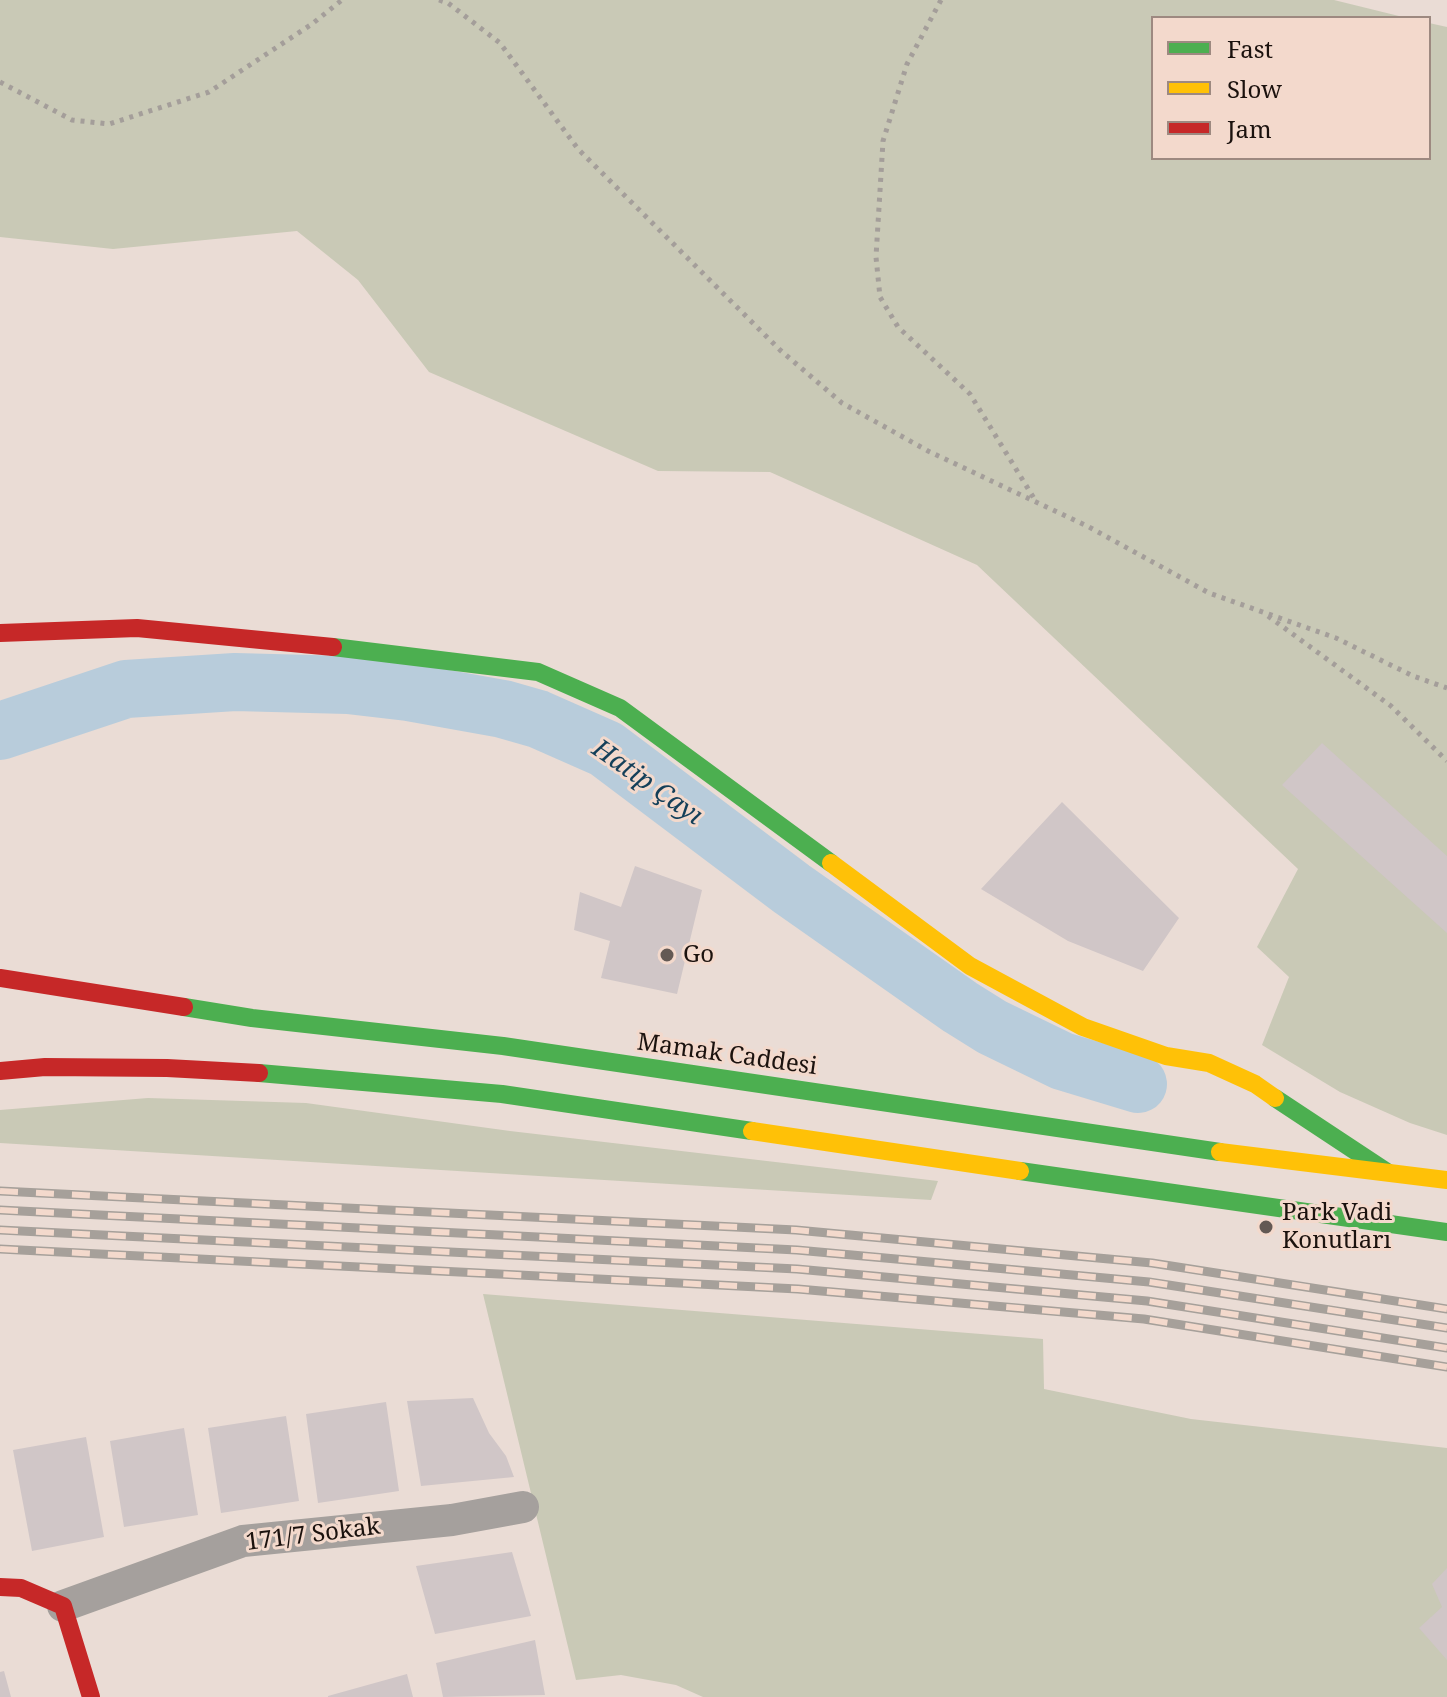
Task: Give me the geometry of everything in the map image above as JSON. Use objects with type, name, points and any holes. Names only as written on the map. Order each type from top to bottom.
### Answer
[{"type":"main road","points":[[0,633],[137,628],[399,653],[538,672],[620,708],[970,966],[1083,1027],[1166,1056],[1209,1063],[1255,1084],[1387,1172]]},
{"type":"main road","name":"Mamak Caddesi","points":[[0,978],[252,1018],[503,1046],[1207,1150],[1447,1180]]},
{"type":"main road","points":[[0,1071],[45,1067],[196,1069],[502,1094],[1447,1232]]},
{"type":"main road","points":[[0,1587],[21,1588],[63,1606],[91,1697]]},
{"type":"street","name":"171/7 Sokak","points":[[63,1606],[243,1541],[452,1520],[523,1507]]},
{"type":"path","points":[[0,82],[72,120],[109,124],[209,92],[312,24],[342,0]]},
{"type":"path","points":[[439,0],[448,3],[500,43],[578,149],[780,350],[842,403],[928,451],[1089,527],[1209,593],[1336,638],[1413,676],[1447,688]]},
{"type":"path","points":[[941,0],[907,64],[883,141],[876,257],[880,297],[898,327],[970,394],[1036,502]]},
{"type":"path","points":[[1262,612],[1391,706],[1447,761]]},
{"type":"green space","points":[[0,0],[1334,0],[1399,16],[1151,16],[1151,160],[1431,160],[1431,23],[1447,27],[1447,1135],[1410,1123],[1340,1092],[1262,1045],[1289,977],[1257,947],[1298,869],[977,565],[770,472],[658,471],[429,372],[358,280],[297,231],[113,249],[0,237]]},
{"type":"green space","points":[[148,1098],[306,1103],[510,1131],[938,1181],[931,1200],[0,1143],[0,1110]]},
{"type":"green space","points":[[483,1294],[1043,1339],[1044,1389],[1191,1419],[1447,1448],[1447,1697],[703,1697],[676,1685],[621,1675],[576,1680]]},
{"type":"building","points":[[1322,743],[1447,856],[1447,933],[1282,785]]},
{"type":"building","points":[[1062,802],[1179,918],[1143,971],[1068,941],[981,889]]},
{"type":"building","points":[[635,866],[702,890],[677,994],[601,978],[610,941],[574,930],[580,892],[621,907]]},
{"type":"building","points":[[473,1398],[489,1433],[506,1456],[514,1477],[421,1486],[407,1401]]},
{"type":"building","points":[[386,1402],[399,1491],[318,1503],[306,1414]]},
{"type":"building","points":[[286,1416],[299,1501],[221,1513],[208,1428]]},
{"type":"building","points":[[184,1428],[198,1515],[124,1527],[110,1441]]},
{"type":"building","points":[[86,1437],[104,1537],[32,1551],[13,1450]]},
{"type":"building","points":[[512,1552],[531,1616],[435,1634],[416,1566]]},
{"type":"building","points":[[1447,1568],[1447,1660],[1419,1628],[1442,1607],[1432,1584]]},
{"type":"building","points":[[535,1640],[545,1695],[443,1697],[436,1663]]},
{"type":"building","points":[[4,1671],[11,1697],[0,1697],[0,1672]]},
{"type":"building","points":[[407,1674],[413,1697],[328,1697],[328,1696]]},
{"type":"waterway","name":"Hatip Çayı","points":[[0,731],[126,689],[235,682],[348,685],[408,692],[503,709],[538,719],[606,749],[792,889],[992,1027],[1062,1061],[1138,1084]]},
{"type":"railway","points":[[0,1191],[796,1230],[1152,1263],[1447,1309]]},
{"type":"railway","points":[[0,1210],[797,1250],[1149,1282],[1447,1328]]},
{"type":"railway","points":[[0,1230],[797,1269],[1147,1301],[1447,1348]]},
{"type":"railway","points":[[0,1249],[798,1289],[1144,1319],[1447,1367]]},
{"type":"traffic: fast","points":[[333,647],[538,672],[620,708],[831,863]]},
{"type":"traffic: fast","points":[[184,1007],[252,1018],[503,1046],[1220,1152]]},
{"type":"traffic: fast","points":[[259,1073],[502,1094],[752,1131]]},
{"type":"traffic: fast","points":[[1275,1098],[1387,1172]]},
{"type":"traffic: fast","points":[[1020,1171],[1447,1232]]},
{"type":"traffic: slow","points":[[831,863],[970,966],[1083,1027],[1166,1056],[1209,1063],[1255,1084],[1275,1098]]},
{"type":"traffic: slow","points":[[752,1131],[1020,1171]]},
{"type":"traffic: slow","points":[[1220,1152],[1447,1180]]},
{"type":"traffic: jam","points":[[0,633],[137,628],[333,647]]},
{"type":"traffic: jam","points":[[0,978],[184,1007]]},
{"type":"traffic: jam","points":[[0,1071],[45,1067],[167,1068],[259,1073]]},
{"type":"traffic: jam","points":[[0,1587],[21,1588],[63,1606],[91,1697]]},
{"type":"place","name":"Go","points":[[667,955]]},
{"type":"place","name":"Park Vadi Konutları","points":[[1266,1227]]}]
